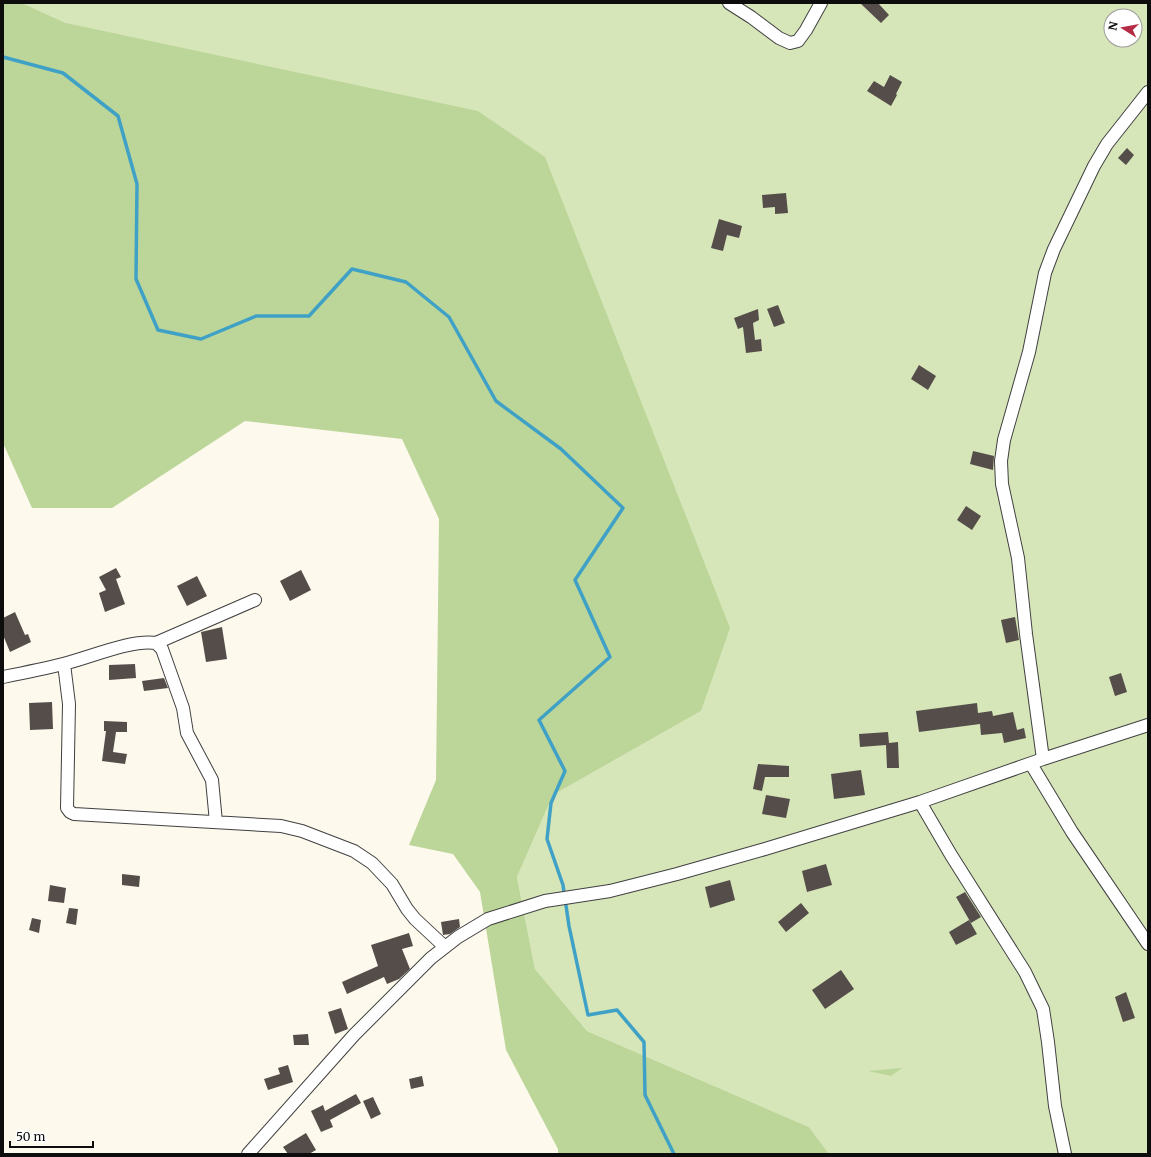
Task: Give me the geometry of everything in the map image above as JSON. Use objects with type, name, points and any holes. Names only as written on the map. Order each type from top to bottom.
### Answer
[{"type":"street","points":[[729,3],[779,38],[790,43],[798,41],[806,30],[820,3]]},
{"type":"street","points":[[1043,759],[1026,634],[1018,558],[1002,484],[1001,461],[1004,440],[1029,352],[1045,273],[1054,249],[1094,166],[1107,144],[1148,92]]},
{"type":"street","points":[[3,677],[64,664],[106,651],[147,642],[156,643],[255,600]]},
{"type":"street","points":[[156,643],[162,648],[183,708],[187,733],[212,780],[216,822]]},
{"type":"street","points":[[64,664],[69,704],[67,808],[70,812],[74,814],[281,826],[302,831],[354,850],[372,863],[392,884],[415,919],[445,947]]},
{"type":"street","points":[[248,1154],[354,1035],[431,958],[464,933],[488,918],[545,901],[610,891],[677,874],[920,802],[1043,759],[1148,725]]},
{"type":"street","points":[[1032,764],[1072,832],[1148,944]]},
{"type":"street","points":[[920,802],[951,855],[1025,972],[1043,1010],[1055,1106],[1065,1154]]},
{"type":"green space","points":[[3,3],[22,3],[66,23],[478,111],[545,157],[730,628],[701,711],[553,795],[517,877],[535,969],[587,1031],[809,1127],[829,1154],[558,1154],[558,1149],[506,1050],[480,892],[453,854],[409,845],[436,780],[439,519],[402,439],[245,421],[112,508],[32,508],[3,443]]},
{"type":"green space","points":[[22,3],[1148,3],[1148,1154],[829,1154],[809,1127],[587,1031],[535,969],[517,877],[553,795],[701,711],[66,23]]},
{"type":"green space","points":[[902,1068],[891,1076],[868,1071]]},
{"type":"building","points":[[860,3],[878,3],[889,15],[881,23]]},
{"type":"building","points":[[890,75],[902,82],[891,106],[867,91],[874,81],[884,87]]},
{"type":"building","points":[[1127,148],[1134,155],[1126,165],[1118,158]]},
{"type":"building","points":[[786,193],[788,213],[775,214],[775,207],[763,208],[762,195]]},
{"type":"building","points":[[719,219],[742,226],[739,238],[727,235],[723,251],[711,248]]},
{"type":"building","points":[[778,305],[785,323],[774,327],[767,309]]},
{"type":"building","points":[[758,309],[759,320],[753,323],[755,340],[761,339],[762,351],[746,353],[743,327],[738,329],[734,318]]},
{"type":"building","points":[[919,365],[936,376],[928,390],[911,379]]},
{"type":"building","points":[[973,451],[994,456],[993,470],[970,464]]},
{"type":"building","points":[[966,506],[981,516],[972,530],[957,520]]},
{"type":"building","points":[[116,568],[121,577],[116,579],[125,604],[105,612],[99,593],[106,590],[99,577]]},
{"type":"building","points":[[301,570],[311,590],[290,601],[280,581]]},
{"type":"building","points":[[197,576],[207,596],[187,606],[177,586]]},
{"type":"building","points":[[15,612],[25,635],[28,634],[31,642],[10,652],[3,635],[3,618]]},
{"type":"building","points":[[1015,617],[1019,640],[1006,643],[1001,620]]},
{"type":"building","points":[[222,627],[227,659],[206,662],[201,632]]},
{"type":"building","points":[[135,664],[136,678],[109,680],[109,665]]},
{"type":"building","points":[[1121,673],[1127,692],[1115,696],[1109,677]]},
{"type":"building","points":[[164,678],[168,688],[144,691],[142,681]]},
{"type":"building","points":[[52,702],[53,729],[30,730],[29,703]]},
{"type":"building","points":[[977,703],[978,713],[992,711],[993,716],[1013,712],[1017,730],[1024,728],[1026,738],[1004,743],[1002,733],[981,735],[980,724],[919,732],[916,711]]},
{"type":"building","points":[[104,721],[127,722],[127,732],[116,732],[113,752],[127,754],[125,764],[102,761],[106,731],[104,731]]},
{"type":"building","points":[[888,732],[889,743],[898,742],[899,768],[887,768],[886,745],[860,747],[859,734]]},
{"type":"building","points":[[758,764],[789,766],[789,777],[765,777],[762,791],[753,789]]},
{"type":"building","points":[[861,770],[865,795],[834,799],[831,774]]},
{"type":"building","points":[[766,795],[790,799],[786,818],[762,814]]},
{"type":"building","points":[[826,864],[832,885],[807,892],[802,871]]},
{"type":"building","points":[[122,874],[140,876],[139,887],[122,885]]},
{"type":"building","points":[[730,880],[735,900],[710,908],[705,887]]},
{"type":"building","points":[[50,885],[66,888],[64,903],[48,901]]},
{"type":"building","points":[[965,892],[981,917],[971,923],[956,897]]},
{"type":"building","points":[[801,903],[809,913],[786,932],[778,922]]},
{"type":"building","points":[[69,908],[78,909],[76,925],[66,923]]},
{"type":"building","points":[[32,918],[41,920],[39,933],[29,930]]},
{"type":"building","points":[[459,919],[460,927],[450,934],[443,935],[441,922]]},
{"type":"building","points":[[969,920],[977,934],[956,945],[949,932]]},
{"type":"building","points":[[409,933],[413,946],[402,949],[410,969],[399,979],[387,984],[384,977],[347,994],[342,982],[378,966],[371,945]]},
{"type":"building","points":[[841,970],[854,989],[825,1009],[812,990]]},
{"type":"building","points":[[1126,992],[1135,1018],[1123,1022],[1115,997]]},
{"type":"building","points":[[341,1008],[348,1029],[335,1034],[328,1012]]},
{"type":"building","points":[[308,1034],[309,1045],[294,1045],[293,1035]]},
{"type":"building","points":[[288,1065],[293,1082],[268,1090],[264,1079],[280,1074],[278,1068]]},
{"type":"building","points":[[422,1076],[424,1086],[411,1089],[409,1079]]},
{"type":"building","points":[[356,1094],[361,1103],[330,1120],[333,1127],[321,1132],[311,1111],[323,1105],[325,1111]]},
{"type":"building","points":[[373,1097],[381,1114],[371,1119],[363,1101]]},
{"type":"building","points":[[306,1133],[316,1150],[309,1154],[288,1154],[283,1147]]},
{"type":"waterway","points":[[3,57],[63,73],[118,116],[137,184],[136,279],[158,330],[201,339],[256,316],[309,316],[352,269],[406,282],[449,317],[496,401],[561,449],[623,508],[575,580],[610,657],[539,720],[565,771],[551,803],[547,839],[563,885],[569,926],[588,1015],[617,1010],[644,1042],[645,1095],[674,1154]]}]
